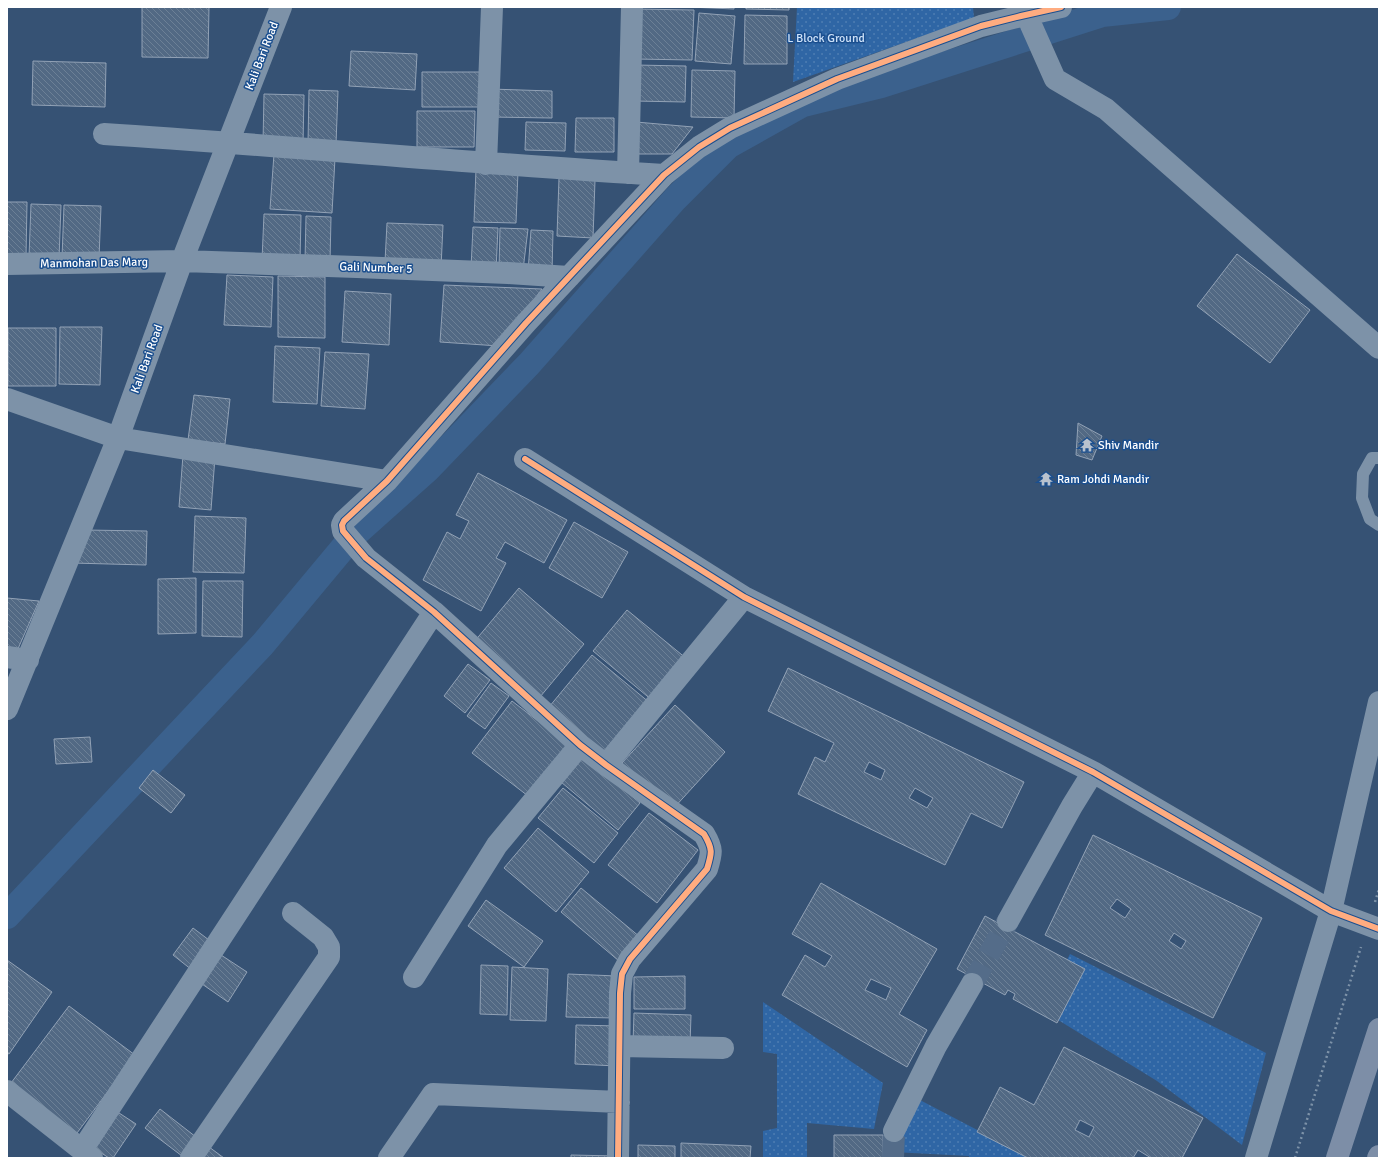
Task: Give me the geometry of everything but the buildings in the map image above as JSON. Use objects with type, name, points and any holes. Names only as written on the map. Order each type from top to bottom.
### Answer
[{"type":"main road","points":[[1337,1158],[1379,1029]]},
{"type":"street","name":"Kali Bari Road","points":[[7,709],[17,659],[118,438],[182,261],[281,7]]},
{"type":"street","points":[[486,164],[492,7]]},
{"type":"street","points":[[628,173],[632,7]]},
{"type":"street","points":[[618,1158],[622,974],[630,959],[707,869],[712,854],[710,844],[704,834],[580,745],[434,612],[366,558],[343,531],[342,525],[344,521],[387,481],[526,323],[664,175],[699,147],[730,128],[837,78],[981,26],[1029,20],[1057,7],[1061,7]]},
{"type":"street","points":[[1029,20],[1055,79],[1106,108],[1379,348]]},
{"type":"street","points":[[104,134],[228,142],[486,164],[664,175]]},
{"type":"street","name":"Manmohan Das Marg","points":[[7,264],[182,261]]},
{"type":"street","name":"Gali Number 5","points":[[182,261],[365,267],[569,277]]},
{"type":"street","points":[[7,399],[118,438],[387,481]]},
{"type":"street","points":[[525,459],[744,597],[1092,772],[1331,911],[1373,927]]},
{"type":"street","points":[[606,765],[744,597]]},
{"type":"street","points":[[7,1091],[87,1154],[434,612]]},
{"type":"street","points":[[1256,1158],[1331,911],[1379,702]]},
{"type":"street","points":[[414,977],[497,845],[580,745]]},
{"type":"street","points":[[1008,921],[1092,772]]},
{"type":"street","points":[[191,1158],[329,957],[329,947],[323,937],[293,913]]},
{"type":"street","points":[[894,1132],[936,1046],[972,984]]},
{"type":"street","points":[[620,1046],[723,1048]]},
{"type":"street","points":[[389,1158],[433,1094],[619,1102]]},
{"type":"lane","points":[[1379,458],[1372,458],[1363,474],[1362,498],[1370,519],[1379,525]]},
{"type":"path","points":[[1295,1158],[1373,927],[1379,889]]},
{"type":"green space","name":"L Block Ground","points":[[797,7],[973,7],[974,18],[793,82]]},
{"type":"green space","points":[[1070,954],[1266,1053],[1242,1145],[1157,1081],[1042,1010]]},
{"type":"green space","points":[[763,1002],[883,1083],[874,1129],[807,1123],[807,1158],[763,1158],[763,1131],[777,1128],[777,1054],[763,1052]]},
{"type":"green space","points":[[918,1099],[1031,1158],[969,1158],[969,1156],[893,1152]]},
{"type":"waterway","points":[[7,916],[263,644],[353,536],[428,469],[529,364],[675,199],[728,146],[803,104],[881,85],[1102,14],[1168,7]]},
{"type":"tunnel","points":[[972,984],[1008,921]]},
{"type":"tunnel","points":[[893,1158],[894,1131]]},
{"type":"cycle path","points":[[618,1158],[620,993],[622,974],[630,959],[707,869],[711,855],[709,844],[704,834],[580,745],[434,612],[366,558],[343,531],[342,525],[344,521],[387,481],[526,323],[664,175],[699,147],[730,128],[837,79],[981,26],[1061,7]]},
{"type":"cycle path","points":[[525,459],[744,597],[1093,772],[1331,911],[1379,929]]},
{"type":"place","name":"Shiv Mandir","points":[[1087,445]]},
{"type":"place","name":"Ram Johdi Mandir","points":[[1046,479]]}]
